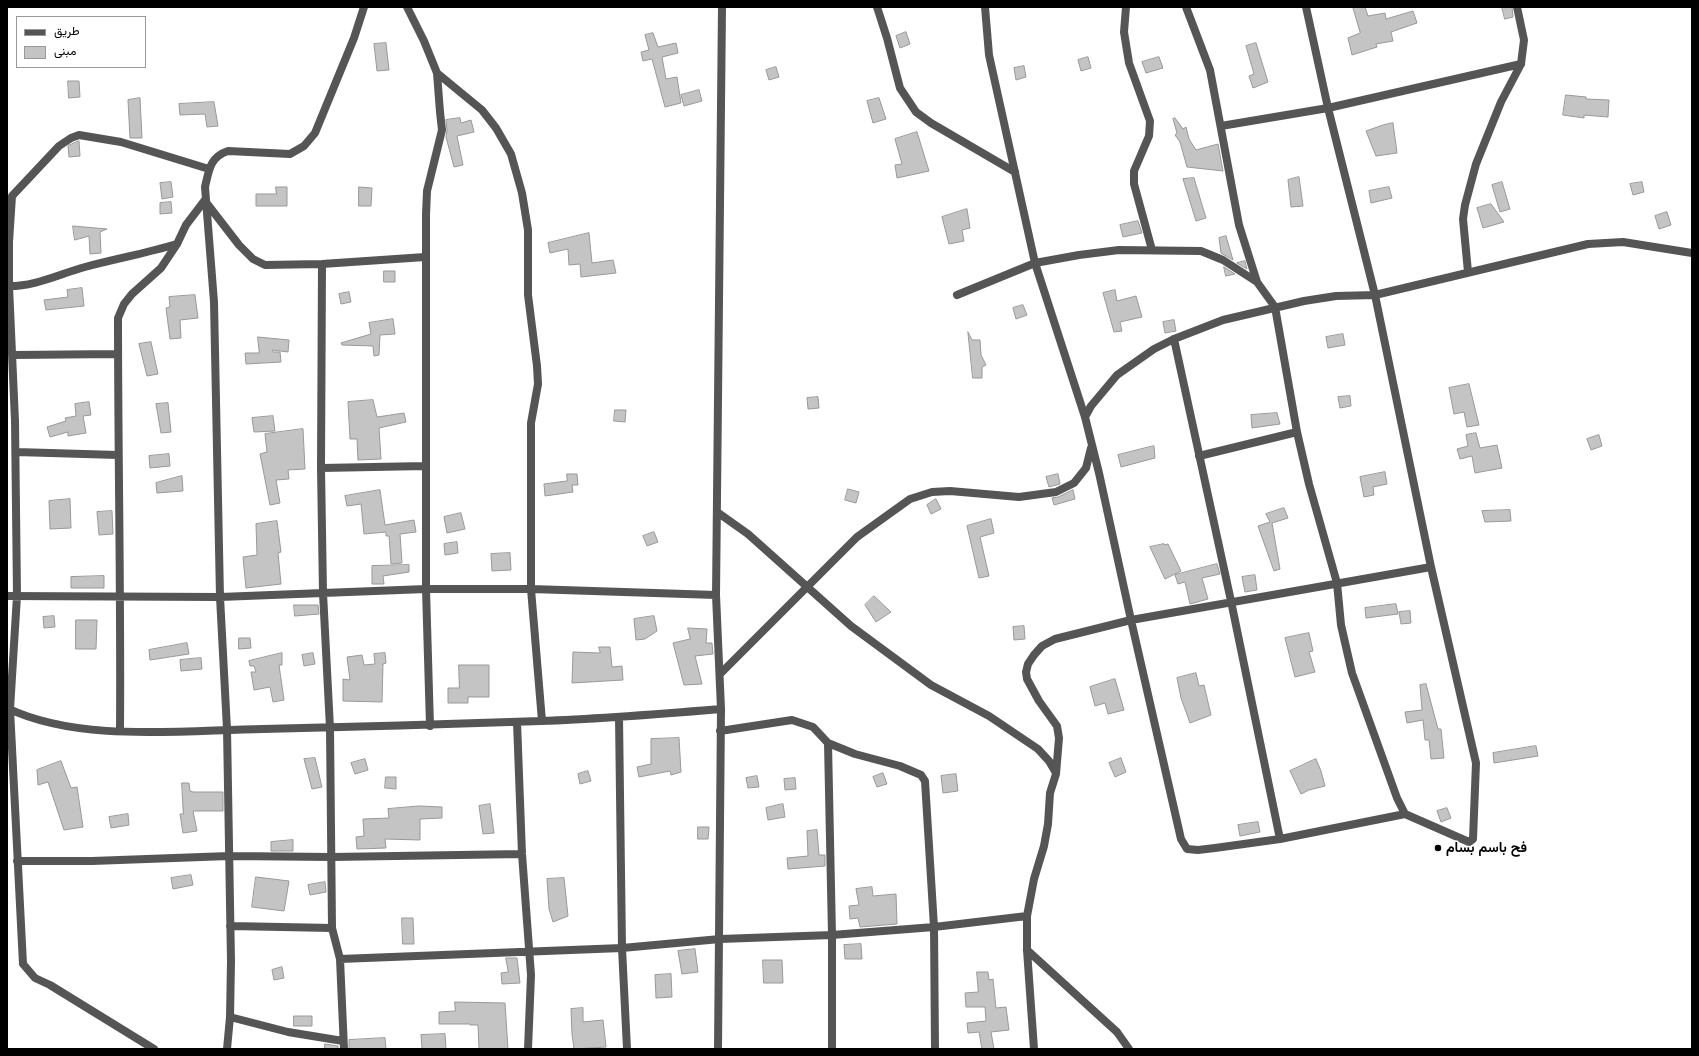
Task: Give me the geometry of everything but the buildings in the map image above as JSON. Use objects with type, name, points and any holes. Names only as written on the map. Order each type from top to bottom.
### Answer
[{"type":"street","points":[[227,1049],[230,1017],[231,961],[227,729],[220,597],[214,302],[205,187],[209,169],[216,157],[228,151],[290,154],[304,146],[315,133],[323,117],[354,38],[364,7]]},
{"type":"street","points":[[407,7],[437,73],[442,130],[427,190],[425,257],[426,589],[430,726]]},
{"type":"street","points":[[718,1049],[721,709],[716,595],[722,7]]},
{"type":"street","points":[[877,7],[900,88],[916,112],[931,123],[1015,172]]},
{"type":"street","points":[[985,7],[989,55],[1035,263],[1084,417],[1099,473],[1131,620],[1182,839],[1187,849],[1198,850],[1280,839],[1405,814],[1466,842],[1469,842],[1473,839],[1476,763],[1431,567],[1375,295],[1328,108],[1306,7]]},
{"type":"street","points":[[1126,7],[1124,32],[1130,63],[1150,120],[1149,136],[1134,171],[1134,184],[1152,250]]},
{"type":"street","points":[[1186,7],[1210,70],[1239,225],[1258,282],[1275,307],[1297,432],[1309,484],[1337,583],[1341,625],[1352,673],[1397,798],[1405,814]]},
{"type":"street","points":[[1468,272],[1463,219],[1465,205],[1476,164],[1501,102],[1521,64],[1524,40],[1517,7]]},
{"type":"street","points":[[1221,126],[1328,108],[1521,64]]},
{"type":"street","points":[[437,73],[482,110],[496,128],[511,154],[522,193],[528,230],[528,295],[538,384],[532,423],[530,493],[531,589],[542,721]]},
{"type":"street","points":[[154,1049],[35,978],[23,964],[8,708],[17,596],[16,452],[13,355],[8,286],[9,242],[12,196],[59,146],[70,138],[79,135],[121,142],[209,169]]},
{"type":"street","points":[[120,731],[121,597],[118,454],[118,318],[121,310],[132,294],[160,268],[177,244],[186,225],[205,200]]},
{"type":"street","points":[[205,200],[239,246],[253,259],[265,265],[322,264],[425,257]]},
{"type":"street","points":[[1084,417],[1091,406],[1117,375],[1154,350],[1174,339],[1223,320],[1275,307],[1336,296],[1375,295],[1588,244],[1624,242],[1692,253]]},
{"type":"street","points":[[8,286],[45,280],[95,264],[177,244]]},
{"type":"street","points":[[957,295],[1035,263],[1119,250],[1201,250],[1223,260],[1258,282]]},
{"type":"street","points":[[230,1017],[343,1045],[340,959],[332,928],[330,728],[323,593],[321,468],[322,264]]},
{"type":"street","points":[[1174,339],[1231,601],[1280,839]]},
{"type":"street","points":[[13,355],[118,354]]},
{"type":"street","points":[[1199,456],[1297,432]]},
{"type":"street","points":[[720,673],[857,537],[910,498],[932,492],[950,491],[1019,497],[1056,492],[1074,483],[1086,468],[1091,447]]},
{"type":"street","points":[[16,452],[118,454]]},
{"type":"street","points":[[321,468],[426,466]]},
{"type":"street","points":[[717,512],[748,534],[851,626],[930,685],[989,716],[1038,749],[1049,761],[1056,774]]},
{"type":"street","points":[[1034,1049],[1027,950],[1027,916],[1034,879],[1044,846],[1048,824],[1050,793],[1056,774],[1059,738],[1057,726],[1039,701],[1027,679],[1026,672],[1028,664],[1034,655],[1042,646],[1055,639],[1131,620],[1231,601],[1431,567]]},
{"type":"street","points":[[7,596],[220,597],[426,589],[531,589],[716,595]]},
{"type":"street","points":[[8,708],[59,726],[120,731],[168,732],[227,729],[430,726],[542,721],[721,709]]},
{"type":"street","points":[[619,716],[622,948],[627,1049]]},
{"type":"street","points":[[720,731],[792,720],[813,727],[828,743],[855,754],[900,766],[921,775],[925,781],[934,927],[935,1049]]},
{"type":"street","points":[[517,722],[522,854],[531,975],[528,1049]]},
{"type":"street","points":[[828,743],[832,936],[832,1049]]},
{"type":"street","points":[[17,861],[229,856],[332,857],[522,854]]},
{"type":"street","points":[[340,959],[622,948],[720,939],[832,936],[934,927],[1027,916]]},
{"type":"street","points":[[230,926],[332,928]]},
{"type":"street","points":[[1027,950],[1117,1032],[1129,1049]]},
{"type":"place","name":"فح باسم بسام","points":[[1438,848]]}]
